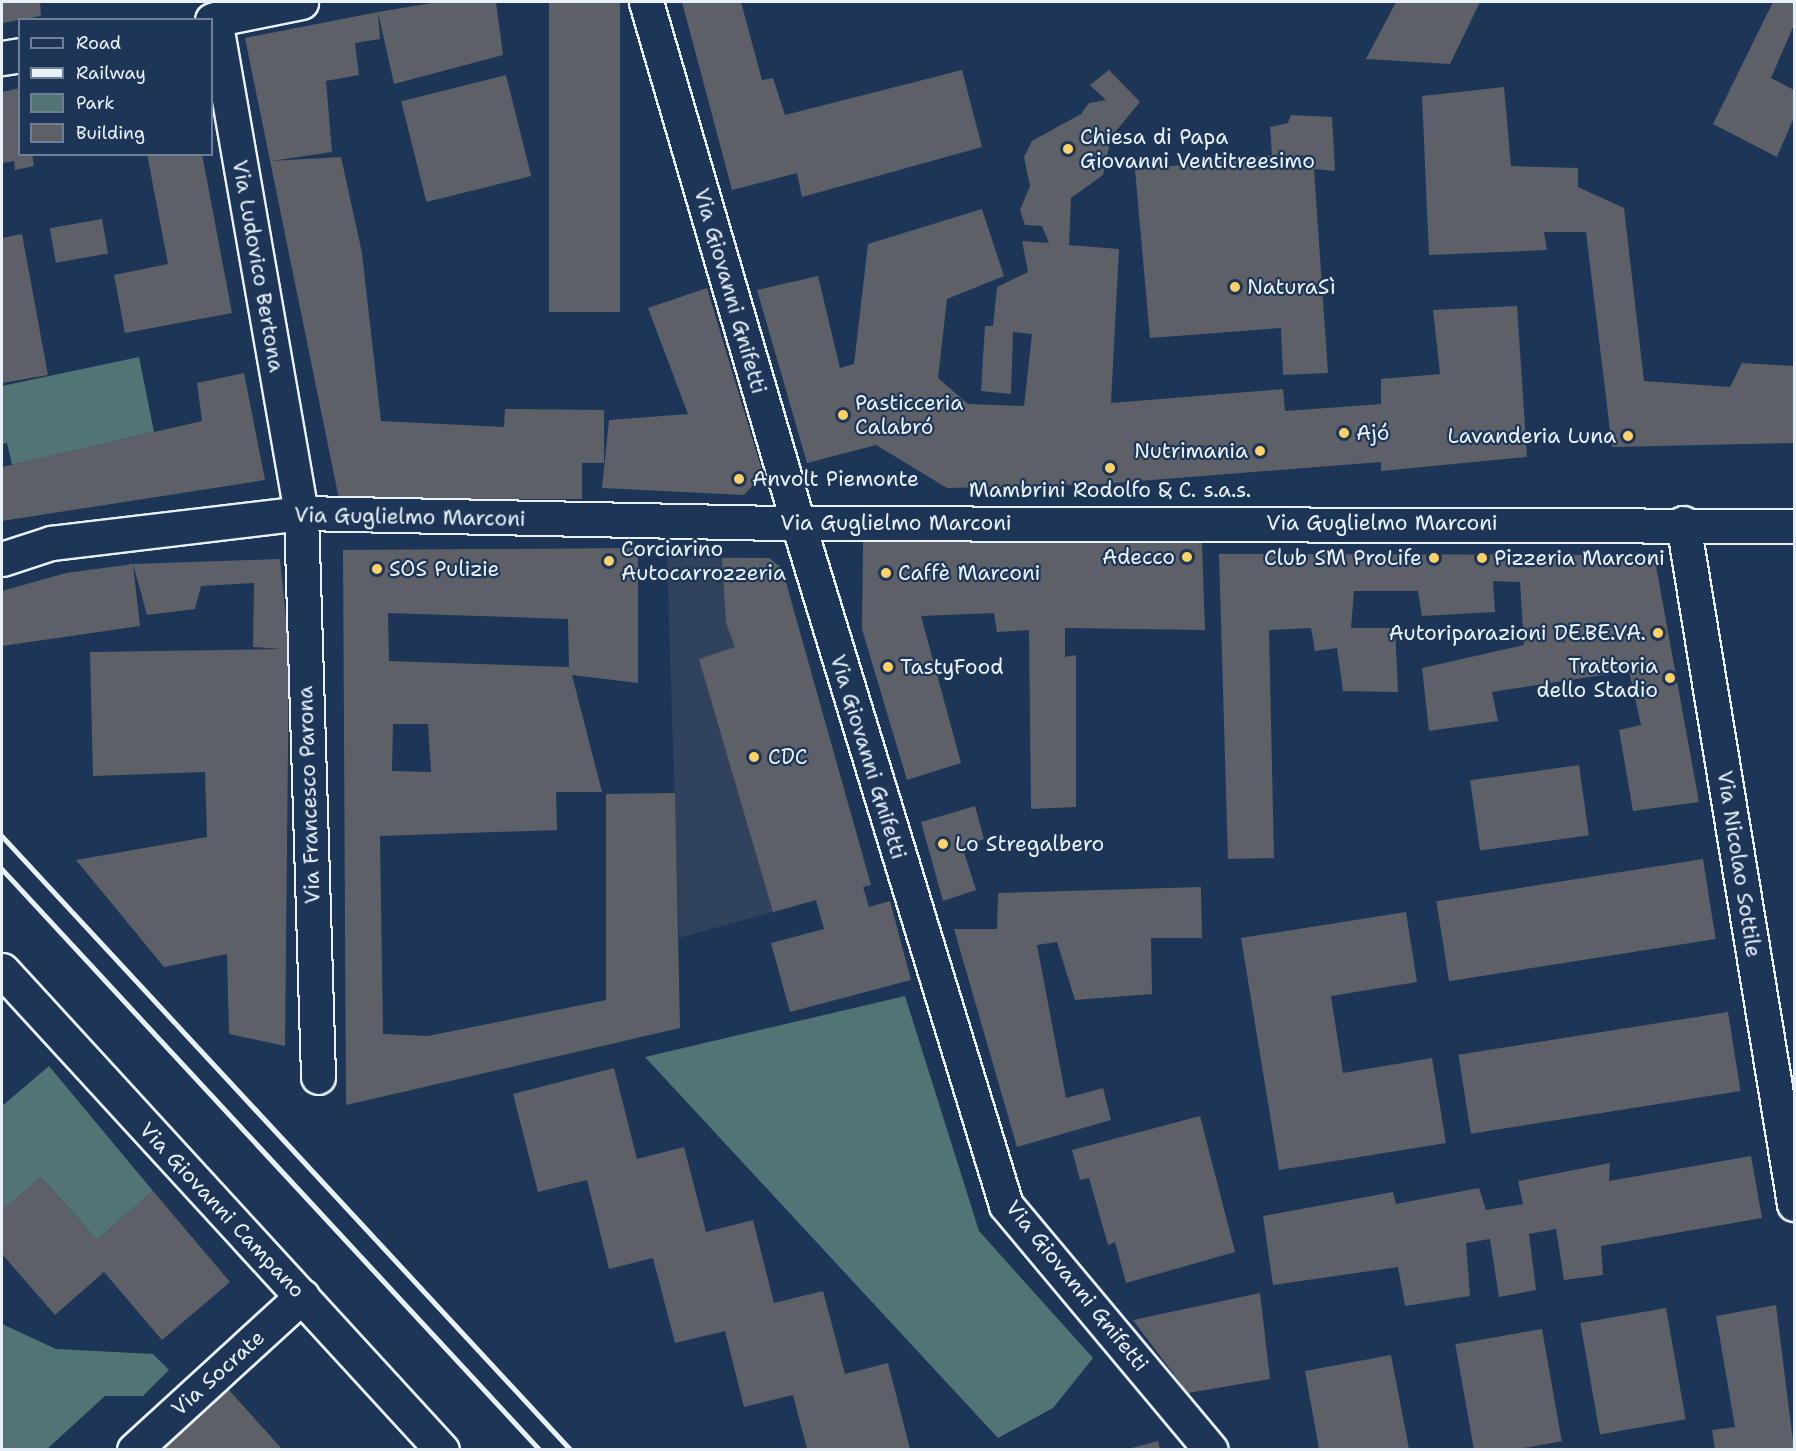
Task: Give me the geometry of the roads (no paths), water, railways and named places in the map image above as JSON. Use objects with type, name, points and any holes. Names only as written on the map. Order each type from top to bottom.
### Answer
[{"type":"street","points":[[213,20],[301,2]]},
{"type":"street","name":"Via Giovanni Gnifetti","points":[[646,2],[798,523],[1006,1205],[1211,1449]]},
{"type":"street","name":"Via Ludovico Bertona","points":[[213,20],[300,513]]},
{"type":"street","points":[[2,58],[18,55]]},
{"type":"street","name":"Via Guglielmo Marconi","points":[[2,559],[51,543],[300,513],[798,523],[1683,523],[1794,526]]},
{"type":"street","name":"Via Francesco Parona","points":[[300,513],[318,1077]]},
{"type":"street","name":"Via Nicolao Sottile","points":[[1683,523],[1794,1204]]},
{"type":"street","name":"Via Giovanni Campano","points":[[2,970],[442,1449]]},
{"type":"street","name":"Via Socrate","points":[[134,1449],[302,1296]]},
{"type":"railway","points":[[2,836],[571,1450]]},
{"type":"railway","points":[[2,869],[540,1450]]},
{"type":"place","name":"Chiesa di Papa Giovanni Ventitreesimo","points":[[1068,149]]},
{"type":"place","name":"NaturaSì","points":[[1235,287]]},
{"type":"place","name":"Pasticceria Calabró","points":[[843,415]]},
{"type":"place","name":"Ajó","points":[[1344,433]]},
{"type":"place","name":"Lavanderia Luna","points":[[1628,436]]},
{"type":"place","name":"Nutrimania","points":[[1260,451]]},
{"type":"place","name":"Mambrini Rodolfo & C. s.a.s.","points":[[1110,468]]},
{"type":"place","name":"Anvolt Piemonte","points":[[739,479]]},
{"type":"place","name":"Adecco","points":[[1187,557]]},
{"type":"place","name":"Club SM ProLife","points":[[1434,558]]},
{"type":"place","name":"Pizzeria Marconi","points":[[1482,558]]},
{"type":"place","name":"Corciarino Autocarrozzeria","points":[[609,561]]},
{"type":"place","name":"SOS Pulizie","points":[[377,569]]},
{"type":"place","name":"Caffè Marconi","points":[[886,573]]},
{"type":"place","name":"Autoriparazioni DE.BE.VA.","points":[[1658,633]]},
{"type":"place","name":"TastyFood","points":[[888,667]]},
{"type":"place","name":"Trattoria dello Stadio","points":[[1670,678]]},
{"type":"place","name":"CDC","points":[[754,757]]},
{"type":"place","name":"Lo Stregalbero","points":[[943,844]]}]
